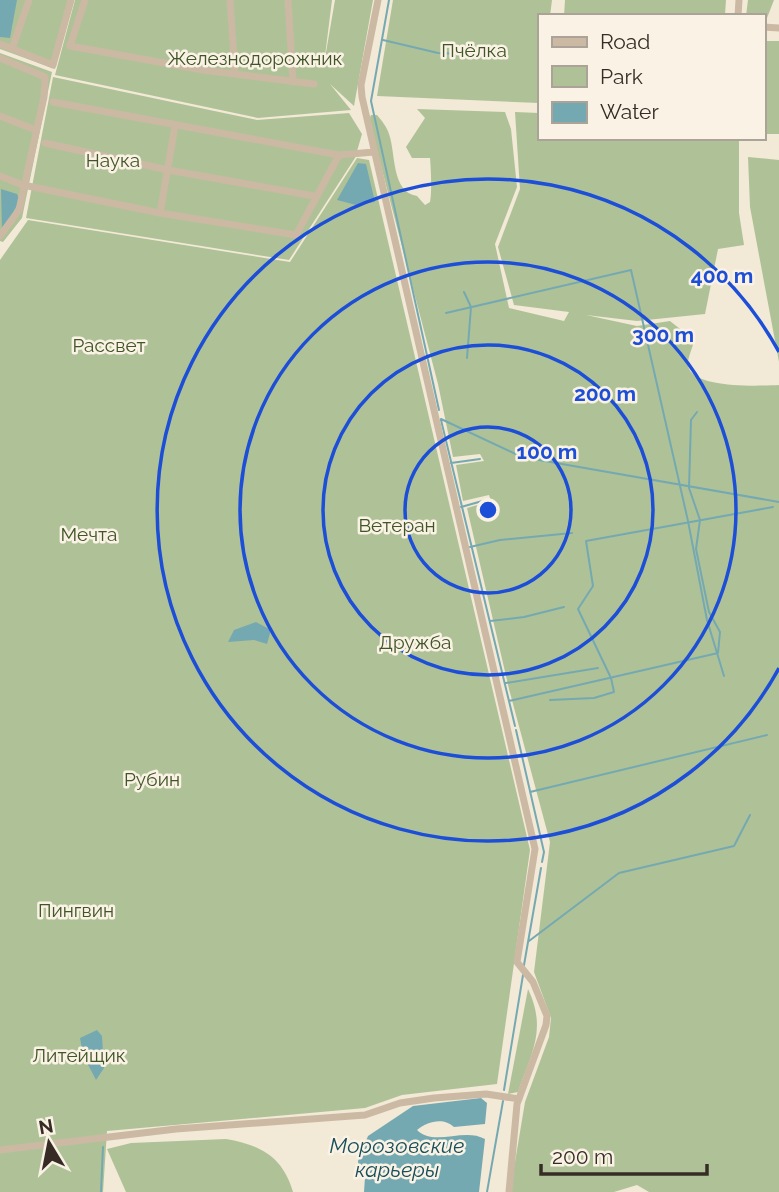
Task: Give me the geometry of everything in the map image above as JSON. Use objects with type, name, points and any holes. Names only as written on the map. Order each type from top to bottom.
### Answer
[{"type":"street","points":[[12,49],[29,0]]},
{"type":"street","points":[[0,44],[53,65],[71,0]]},
{"type":"street","points":[[85,0],[70,46],[235,74],[314,83]]},
{"type":"street","points":[[230,0],[235,74]]},
{"type":"street","points":[[288,0],[293,82]]},
{"type":"street","points":[[377,0],[361,85],[374,152],[536,849],[517,962],[533,982],[547,1016],[519,1099],[512,1139],[509,1192]]},
{"type":"street","points":[[0,58],[45,77],[44,97],[19,210],[0,236]]},
{"type":"street","points":[[53,102],[338,155],[374,152]]},
{"type":"street","points":[[0,116],[36,130]]},
{"type":"street","points":[[160,213],[176,126]]},
{"type":"street","points":[[45,143],[168,170],[314,196]]},
{"type":"street","points":[[0,176],[23,185],[160,213],[296,235],[314,196],[338,155]]},
{"type":"street","points":[[0,1150],[176,1129],[365,1115],[424,1099],[486,1094],[519,1099]]},
{"type":"green space","points":[[0,0],[72,0],[55,69],[0,49]]},
{"type":"green space","name":"Железнодорожник","points":[[75,0],[332,0],[324,64],[335,0],[373,0],[354,106],[330,84],[351,110],[258,118],[55,75]]},
{"type":"green space","name":"Пчёлка","points":[[393,0],[552,0],[550,14],[538,14],[538,103],[377,96]]},
{"type":"green space","points":[[565,0],[726,0],[725,14],[564,14]]},
{"type":"green space","points":[[748,0],[774,0],[767,18],[765,14],[746,14]]},
{"type":"green space","points":[[765,41],[779,41],[779,134],[765,134]]},
{"type":"green space","points":[[0,53],[52,72],[22,218],[3,242],[0,241]]},
{"type":"green space","name":"Наука","points":[[53,77],[257,120],[349,113],[362,134],[355,158],[289,260],[26,218]]},
{"type":"green space","points":[[417,109],[505,112],[511,129],[517,187],[495,244],[509,308],[564,321],[569,312],[514,305],[498,247],[520,189],[515,112],[538,113],[538,140],[739,140],[739,213],[744,245],[718,249],[705,314],[637,321],[586,315],[637,326],[670,321],[694,340],[688,366],[702,379],[728,384],[779,385],[779,1192],[649,1192],[637,1185],[614,1192],[510,1192],[525,1102],[549,1037],[551,1018],[534,972],[550,842],[509,689],[467,508],[491,501],[489,495],[463,501],[456,465],[484,461],[480,454],[453,457],[438,384],[369,120],[371,115],[377,115],[384,124],[391,142],[399,180],[409,193],[417,196],[425,205],[430,202],[431,197],[430,158],[412,158],[406,147],[425,118]]},
{"type":"green space","points":[[748,157],[779,160],[779,362],[750,207]]},
{"type":"green space","points":[[357,158],[369,160],[530,850],[497,1084],[402,1095],[365,1108],[107,1131],[103,1192],[0,1192],[0,260],[28,220],[290,262]]},
{"type":"green space","points":[[528,989],[536,1016],[535,1040],[518,1092],[508,1094]]},
{"type":"green space","points":[[226,1139],[260,1149],[277,1161],[293,1192],[126,1192],[107,1149],[131,1143]]},
{"type":"water","points":[[0,0],[17,0],[10,38],[0,37]]},
{"type":"water","points":[[358,163],[366,164],[375,202],[356,205],[337,200]]},
{"type":"water","points":[[1,189],[17,194],[20,200],[2,232]]},
{"type":"water","points":[[256,622],[271,630],[267,644],[254,640],[228,642],[234,630]]},
{"type":"water","points":[[97,1030],[102,1036],[104,1068],[96,1080],[83,1055],[80,1038]]},
{"type":"water","name":"Морозовские карьеры","points":[[481,1098],[487,1103],[485,1124],[454,1127],[435,1121],[417,1130],[432,1137],[468,1135],[485,1139],[479,1192],[364,1192],[365,1177],[359,1172],[358,1161],[368,1136],[413,1106]]},
{"type":"waterway","points":[[389,0],[371,101],[439,410]]},
{"type":"waterway","points":[[383,40],[438,53],[492,55]]},
{"type":"waterway","points":[[446,313],[631,270],[688,521],[707,620],[724,676]]},
{"type":"waterway","points":[[464,292],[471,307],[467,358]]},
{"type":"waterway","points":[[509,701],[718,653],[720,632],[709,612],[696,549],[700,520],[689,488],[691,420],[697,412]]},
{"type":"waterway","points":[[441,419],[522,457],[779,502]]},
{"type":"waterway","points":[[441,420],[515,726]]},
{"type":"waterway","points":[[451,463],[480,459]]},
{"type":"waterway","points":[[461,507],[486,500]]},
{"type":"waterway","points":[[550,700],[594,698],[614,692],[611,678],[578,609],[593,586],[586,541],[773,507]]},
{"type":"waterway","points":[[470,547],[500,540],[572,533]]},
{"type":"waterway","points":[[490,621],[524,617],[564,607]]},
{"type":"waterway","points":[[506,683],[598,668]]},
{"type":"waterway","points":[[516,730],[544,852],[542,862]]},
{"type":"waterway","points":[[530,792],[767,735]]},
{"type":"waterway","points":[[529,941],[619,873],[734,846],[750,815]]},
{"type":"waterway","points":[[524,965],[541,868]]},
{"type":"waterway","points":[[504,1090],[523,975]]},
{"type":"waterway","points":[[487,1192],[503,1101]]},
{"type":"waterway","points":[[101,1192],[103,1147]]},
{"type":"park label","name":"Рассвет","points":[[109,345]]},
{"type":"park label","name":"Ветеран","points":[[397,525]]},
{"type":"park label","name":"Мечта","points":[[89,534]]},
{"type":"park label","name":"Дружба","points":[[415,642]]},
{"type":"park label","name":"Рубин","points":[[152,779]]},
{"type":"park label","name":"Пингвин","points":[[76,910]]},
{"type":"park label","name":"Литейщик","points":[[79,1055]]}]
